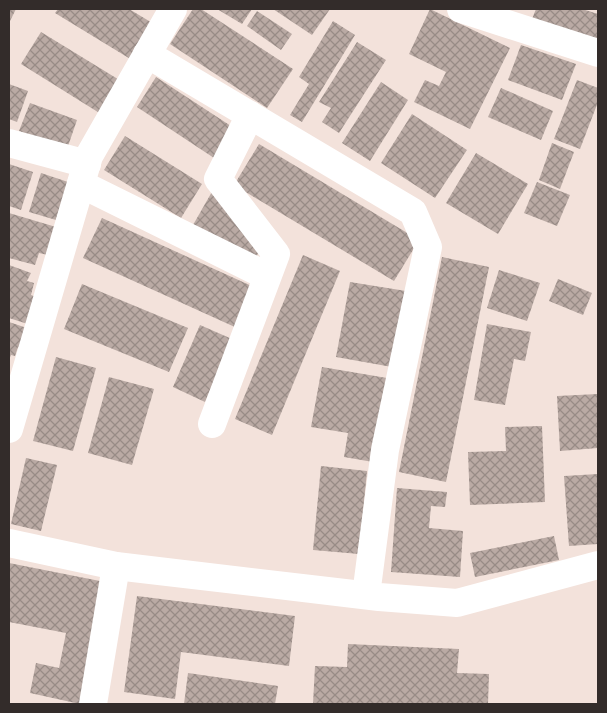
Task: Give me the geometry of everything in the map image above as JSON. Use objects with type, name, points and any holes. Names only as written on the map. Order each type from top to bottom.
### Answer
[{"type":"street","points":[[9,429],[89,156],[173,9]]},
{"type":"street","points":[[461,9],[598,53]]},
{"type":"street","points":[[147,54],[413,212],[428,247],[385,450],[366,595]]},
{"type":"street","points":[[212,424],[276,254],[218,179],[250,115]]},
{"type":"street","points":[[9,143],[84,174],[267,276]]},
{"type":"street","points":[[9,543],[116,566],[366,595],[458,603],[598,565]]},
{"type":"street","points":[[92,704],[116,566]]},
{"type":"building","points":[[9,9],[16,9],[9,23]]},
{"type":"building","points":[[58,9],[129,9],[154,24],[132,60],[55,13]]},
{"type":"building","points":[[193,9],[201,9],[293,69],[267,108],[170,44]]},
{"type":"building","points":[[217,9],[252,9],[242,24]]},
{"type":"building","points":[[273,9],[330,9],[312,35]]},
{"type":"building","points":[[430,9],[510,48],[470,129],[414,102],[425,80],[439,86],[446,72],[409,54]]},
{"type":"building","points":[[536,9],[582,9],[598,14],[598,41],[532,19]]},
{"type":"building","points":[[257,11],[292,34],[281,50],[247,26]]},
{"type":"building","points":[[333,21],[355,35],[302,122],[290,115],[309,84],[299,77]]},
{"type":"building","points":[[41,32],[121,81],[101,114],[21,64]]},
{"type":"building","points":[[357,42],[386,60],[339,133],[322,122],[331,108],[319,102]]},
{"type":"building","points":[[521,45],[576,64],[562,100],[508,80]]},
{"type":"building","points":[[156,77],[234,128],[214,158],[137,107]]},
{"type":"building","points":[[577,80],[598,88],[598,102],[580,149],[554,139]]},
{"type":"building","points":[[381,82],[408,100],[370,161],[342,143]]},
{"type":"building","points":[[9,84],[28,91],[17,122],[9,119]]},
{"type":"building","points":[[501,88],[553,111],[541,140],[488,117]]},
{"type":"building","points":[[30,103],[77,120],[67,149],[19,131]]},
{"type":"building","points":[[412,114],[467,150],[435,198],[381,163]]},
{"type":"building","points":[[125,136],[202,184],[181,218],[104,170]]},
{"type":"building","points":[[552,143],[574,152],[560,189],[539,180]]},
{"type":"building","points":[[259,144],[419,240],[394,281],[234,185]]},
{"type":"building","points":[[476,153],[528,184],[498,234],[446,203]]},
{"type":"building","points":[[9,164],[33,172],[21,210],[9,206]]},
{"type":"building","points":[[41,173],[68,182],[56,220],[29,212]]},
{"type":"building","points":[[537,182],[570,195],[557,226],[524,213]]},
{"type":"building","points":[[213,190],[262,247],[255,259],[193,225]]},
{"type":"building","points":[[9,213],[56,227],[48,255],[39,253],[35,265],[9,258]]},
{"type":"building","points":[[102,218],[256,288],[237,328],[83,258]]},
{"type":"building","points":[[303,255],[340,271],[272,435],[235,419]]},
{"type":"building","points":[[442,257],[489,267],[446,482],[399,472]]},
{"type":"building","points":[[9,265],[31,273],[27,281],[34,283],[31,295],[42,299],[34,326],[9,318]]},
{"type":"building","points":[[499,270],[540,283],[527,321],[487,308]]},
{"type":"building","points":[[558,279],[592,293],[583,315],[549,301]]},
{"type":"building","points":[[350,282],[406,291],[392,367],[336,357]]},
{"type":"building","points":[[82,284],[188,328],[169,372],[64,329]]},
{"type":"building","points":[[9,322],[30,329],[24,348],[18,347],[15,356],[11,355],[9,360]]},
{"type":"building","points":[[487,324],[531,332],[525,361],[514,359],[505,405],[474,400]]},
{"type":"building","points":[[200,325],[232,339],[205,402],[173,387]]},
{"type":"building","points":[[56,357],[96,368],[73,451],[33,441]]},
{"type":"building","points":[[322,367],[387,378],[373,462],[344,457],[348,433],[311,427]]},
{"type":"building","points":[[109,377],[154,389],[132,465],[88,453]]},
{"type":"building","points":[[598,394],[598,448],[560,451],[557,396]]},
{"type":"building","points":[[542,426],[545,502],[470,505],[468,452],[506,451],[505,427]]},
{"type":"building","points":[[26,458],[57,465],[41,531],[11,524]]},
{"type":"building","points":[[321,466],[367,471],[359,554],[313,550]]},
{"type":"building","points":[[598,474],[598,544],[569,546],[564,476]]},
{"type":"building","points":[[397,488],[447,492],[445,507],[431,506],[429,528],[463,531],[460,577],[391,572]]},
{"type":"building","points":[[554,536],[559,560],[475,577],[470,553]]},
{"type":"building","points":[[9,563],[105,582],[80,704],[30,693],[36,663],[59,668],[66,633],[9,622]]},
{"type":"building","points":[[137,596],[295,616],[289,666],[181,652],[175,699],[124,692]]},
{"type":"building","points":[[348,644],[459,649],[457,673],[489,674],[488,704],[313,704],[315,666],[347,667]]},
{"type":"building","points":[[188,673],[278,686],[275,704],[184,704]]}]
